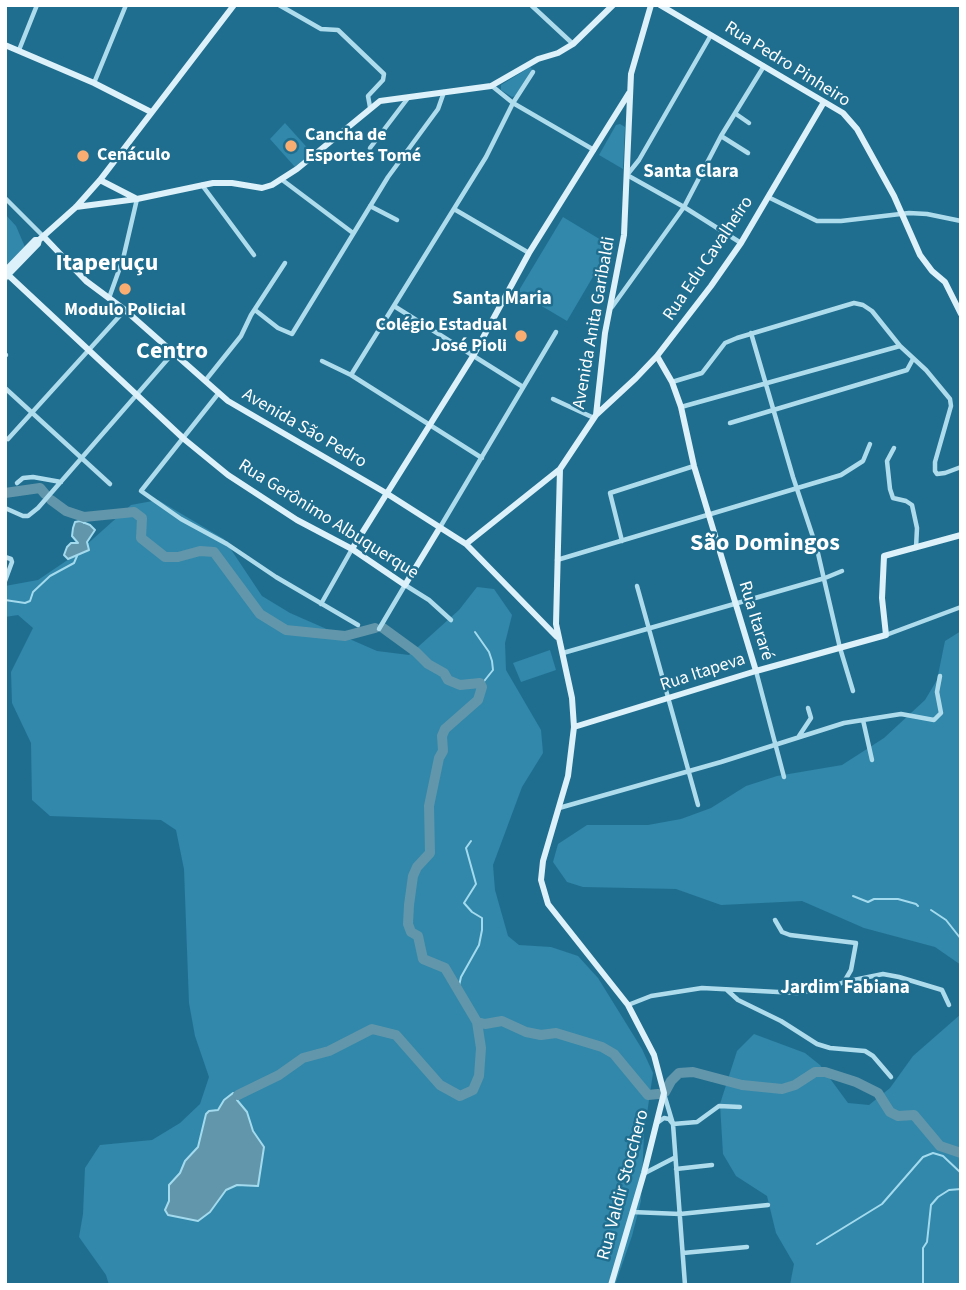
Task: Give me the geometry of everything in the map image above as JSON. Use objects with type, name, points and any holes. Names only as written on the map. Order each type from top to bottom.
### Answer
[{"type":"street","points":[[19,50],[37,5]]},
{"type":"street","points":[[94,83],[126,5]]},
{"type":"street","points":[[6,274],[76,207],[100,180],[234,5]]},
{"type":"street","points":[[279,5],[321,29],[338,30],[384,74],[383,80],[368,96],[370,107]]},
{"type":"street","points":[[531,5],[573,44]]},
{"type":"street","points":[[76,207],[136,199],[221,182],[262,188],[281,179],[305,162],[370,107],[385,99],[491,86],[538,59],[573,44],[613,5]]},
{"type":"street","name":"Avenida Anita Garibaldi","points":[[466,544],[560,469],[595,417],[604,332],[617,281],[624,234],[630,91],[634,61],[651,5]]},
{"type":"street","name":"Rua Pedro Pinheiro","points":[[660,5],[844,113],[857,129],[920,254],[932,271],[945,282],[961,314]]},
{"type":"street","points":[[711,34],[639,160],[626,175],[741,243]]},
{"type":"street","points":[[5,45],[94,83],[151,113]]},
{"type":"street","points":[[610,309],[684,207],[764,66]]},
{"type":"street","points":[[351,375],[486,157],[513,103],[533,72]]},
{"type":"street","points":[[491,86],[513,103],[594,150]]},
{"type":"street","points":[[321,604],[386,493],[473,356],[530,253],[630,91]]},
{"type":"street","points":[[255,310],[278,328],[292,334],[388,177],[438,109],[444,93]]},
{"type":"street","points":[[370,148],[408,97]]},
{"type":"street","name":"Rua Edu Cavalheiro","points":[[595,417],[657,356],[741,243],[824,102]]},
{"type":"street","points":[[736,114],[749,123]]},
{"type":"street","points":[[614,118],[629,127]]},
{"type":"street","points":[[722,136],[748,153]]},
{"type":"street","points":[[281,179],[353,233]]},
{"type":"street","points":[[100,180],[136,199]]},
{"type":"street","points":[[202,185],[254,255]]},
{"type":"street","points":[[767,197],[817,220],[841,221],[927,214],[961,221]]},
{"type":"street","points":[[5,198],[41,238]]},
{"type":"street","points":[[109,298],[123,259],[136,199]]},
{"type":"street","points":[[370,206],[397,220]]},
{"type":"street","points":[[454,209],[530,253]]},
{"type":"street","name":"Avenida São Pedro","points":[[41,238],[86,281],[125,310],[218,394],[386,493],[466,544],[558,638]]},
{"type":"street","points":[[205,381],[241,336],[285,263]]},
{"type":"street","name":"Rua Gerônimo Albuquerque","points":[[6,274],[184,439],[228,475],[263,500],[352,549],[429,600],[451,620]]},
{"type":"street","points":[[617,281],[620,287],[628,286]]},
{"type":"street","points":[[672,382],[702,373],[725,343],[854,303],[863,305],[872,311],[900,346],[926,370],[950,399],[947,425],[935,462],[937,474],[961,467]]},
{"type":"street","points":[[394,306],[523,387]]},
{"type":"street","points":[[8,439],[125,310]]},
{"type":"street","points":[[379,629],[556,332]]},
{"type":"street","points":[[751,333],[825,578],[840,648],[853,691]]},
{"type":"street","points":[[681,407],[900,346]]},
{"type":"street","points":[[5,508],[28,516],[83,460],[173,353]]},
{"type":"street","name":"Rua Itararé","points":[[657,356],[672,382],[681,407],[694,466],[756,671],[784,777]]},
{"type":"street","points":[[730,423],[907,370],[913,359]]},
{"type":"street","points":[[322,361],[351,375],[482,458]]},
{"type":"street","points":[[5,388],[110,484]]},
{"type":"street","points":[[599,393],[607,400],[617,397]]},
{"type":"street","points":[[218,394],[141,491],[181,519],[214,536],[276,577],[358,625]]},
{"type":"street","points":[[553,400],[595,417]]},
{"type":"street","points":[[557,561],[841,475],[863,461],[870,444]]},
{"type":"street","points":[[894,448],[887,461],[890,489],[893,498],[912,505],[917,528],[916,548]]},
{"type":"street","points":[[622,541],[610,492],[694,466]]},
{"type":"street","points":[[560,469],[556,616],[558,638],[572,698],[574,727],[571,760],[543,862],[541,880],[543,893],[561,922],[628,1006],[654,1055],[673,1124],[685,1285]]},
{"type":"street","points":[[17,483],[23,478],[33,477],[61,482]]},
{"type":"street","points":[[544,482],[555,479],[560,492]]},
{"type":"street","points":[[886,635],[882,598],[884,556],[961,535]]},
{"type":"street","points":[[5,557],[12,562],[5,581]]},
{"type":"street","points":[[563,653],[842,571]]},
{"type":"street","points":[[637,586],[698,805]]},
{"type":"street","name":"Rua Itapeva","points":[[574,727],[756,671],[886,635],[961,607]]},
{"type":"street","points":[[543,623],[550,623],[556,616]]},
{"type":"street","points":[[559,808],[844,723],[901,714],[937,719],[941,713],[937,692],[940,676]]},
{"type":"street","points":[[798,737],[811,718],[808,708]]},
{"type":"street","points":[[863,720],[872,760]]},
{"type":"street","points":[[775,920],[782,933],[856,943],[851,970],[844,982]]},
{"type":"street","points":[[628,1006],[639,1000],[702,988],[797,993],[830,988],[844,982],[883,974],[942,990],[949,1005]]},
{"type":"street","points":[[727,990],[738,1000],[781,1021],[817,1044],[865,1051],[873,1056],[891,1077]]},
{"type":"street","name":"Rua Valdir Stocchero","points":[[611,1285],[644,1174],[664,1093]]},
{"type":"street","points":[[673,1124],[702,1120],[719,1106],[740,1107]]},
{"type":"street","points":[[657,1123],[664,1118],[673,1124]]},
{"type":"street","points":[[644,1174],[675,1158]]},
{"type":"street","points":[[676,1169],[712,1165]]},
{"type":"street","points":[[631,1212],[680,1213],[768,1205]]},
{"type":"street","points":[[683,1253],[747,1247]]},
{"type":"shaded area","points":[[530,67],[532,69],[515,96],[512,97],[501,90],[501,85]]},
{"type":"shaded area","name":"Cancha de Esportes Tomé","points":[[285,123],[312,153],[295,167],[270,139]]},
{"type":"shaded area","points":[[616,125],[625,127],[623,169],[599,155]]},
{"type":"shaded area","points":[[5,214],[16,226],[25,247],[10,279],[5,282]]},
{"type":"shaded area","points":[[563,217],[611,246],[567,321],[518,292]]},
{"type":"shaded area","points":[[158,500],[224,539],[262,596],[290,613],[377,651],[409,655],[459,610],[477,587],[494,589],[512,615],[505,643],[506,670],[541,730],[543,753],[522,787],[493,865],[495,890],[508,936],[519,945],[551,947],[578,956],[598,978],[642,1049],[653,1073],[644,1134],[641,1201],[615,1285],[109,1285],[106,1275],[79,1237],[85,1168],[100,1145],[152,1140],[180,1123],[200,1104],[209,1077],[195,1036],[189,1003],[184,869],[176,830],[161,820],[50,816],[32,800],[31,743],[12,703],[11,672],[33,628],[18,615],[5,617],[5,586],[38,580],[75,555],[131,505]]},
{"type":"shaded area","points":[[80,521],[95,530],[87,542],[89,550],[68,559],[64,555],[71,543],[78,543],[72,536],[75,522]]},
{"type":"shaded area","points":[[961,631],[961,965],[935,947],[864,928],[802,901],[721,905],[676,889],[583,887],[567,882],[553,862],[558,844],[587,825],[648,825],[681,819],[711,808],[746,786],[777,776],[842,765],[884,738],[925,700],[937,680],[945,641]]},
{"type":"shaded area","points":[[550,650],[556,670],[521,682],[513,663]]},
{"type":"shaded area","points":[[961,1014],[961,1285],[790,1285],[794,1264],[776,1233],[767,1196],[736,1176],[723,1154],[720,1104],[737,1051],[754,1034],[805,1053],[820,1065],[848,1103],[869,1105],[890,1088],[913,1056]]},
{"type":"shaded area","points":[[233,1093],[238,1095],[237,1100],[247,1112],[253,1131],[264,1147],[258,1186],[237,1185],[226,1190],[210,1212],[198,1221],[168,1215],[165,1210],[169,1201],[169,1185],[198,1147],[206,1114],[218,1110],[224,1100]]},
{"type":"waterway","points":[[5,493],[40,488],[45,494]]},
{"type":"waterway","points":[[51,500],[66,511],[84,517],[134,512],[142,518],[141,538],[165,557],[178,557],[200,551],[214,552],[260,614],[286,630],[345,636],[375,628]]},
{"type":"waterway","points":[[84,517],[84,523]]},
{"type":"waterway","points":[[5,600],[25,603],[30,601],[33,592],[50,576],[74,563],[77,556]]},
{"type":"waterway","points":[[383,628],[428,664],[444,673],[448,680],[460,685],[480,683],[482,687],[478,700],[445,729],[442,736],[443,751],[439,758],[429,806],[430,853],[417,867],[413,876],[409,905],[408,924],[411,932],[418,936],[423,959],[445,968],[477,1022],[485,1024],[502,1021],[526,1032],[541,1035],[556,1033],[602,1047],[614,1054],[648,1095],[658,1094]]},
{"type":"waterway","points":[[475,632],[492,661],[493,670],[481,685]]},
{"type":"waterway","points":[[458,990],[461,977],[479,945],[482,930],[482,918],[464,903],[476,884],[466,848],[471,841]]},
{"type":"waterway","points":[[853,896],[868,902],[874,899],[898,899],[918,906]]},
{"type":"waterway","points":[[931,910],[946,920],[961,939]]},
{"type":"waterway","points":[[238,1095],[279,1075],[303,1058],[329,1051],[372,1029],[396,1035],[440,1085],[460,1096],[473,1090],[479,1076],[481,1048],[477,1022]]},
{"type":"waterway","points":[[665,1092],[679,1073],[693,1072],[742,1085],[782,1089],[795,1085],[815,1072],[825,1072],[856,1082],[878,1093],[890,1112],[898,1116],[914,1115],[940,1146],[961,1153]]},
{"type":"waterway","points":[[817,1244],[882,1204],[923,1157],[933,1153],[943,1156],[961,1173]]},
{"type":"waterway","points":[[923,1285],[923,1248],[927,1242],[931,1205],[949,1190],[961,1189]]},
{"type":"place","name":"Cancha de Esportes Tomé","points":[[291,146]]},
{"type":"place","name":"Cenáculo","points":[[83,156]]},
{"type":"place","name":"Modulo Policial","points":[[125,289]]},
{"type":"place","name":"Colégio Estadual José Pioli","points":[[521,336]]},
{"type":"district","name":"Santa Clara","points":[[691,173]]},
{"type":"district","name":"Itaperuçu","points":[[107,265]]},
{"type":"district","name":"Santa Maria","points":[[502,300]]},
{"type":"district","name":"Centro","points":[[172,353]]},
{"type":"district","name":"São Domingos","points":[[765,545]]},
{"type":"district","name":"Jardim Fabiana","points":[[845,989]]}]
